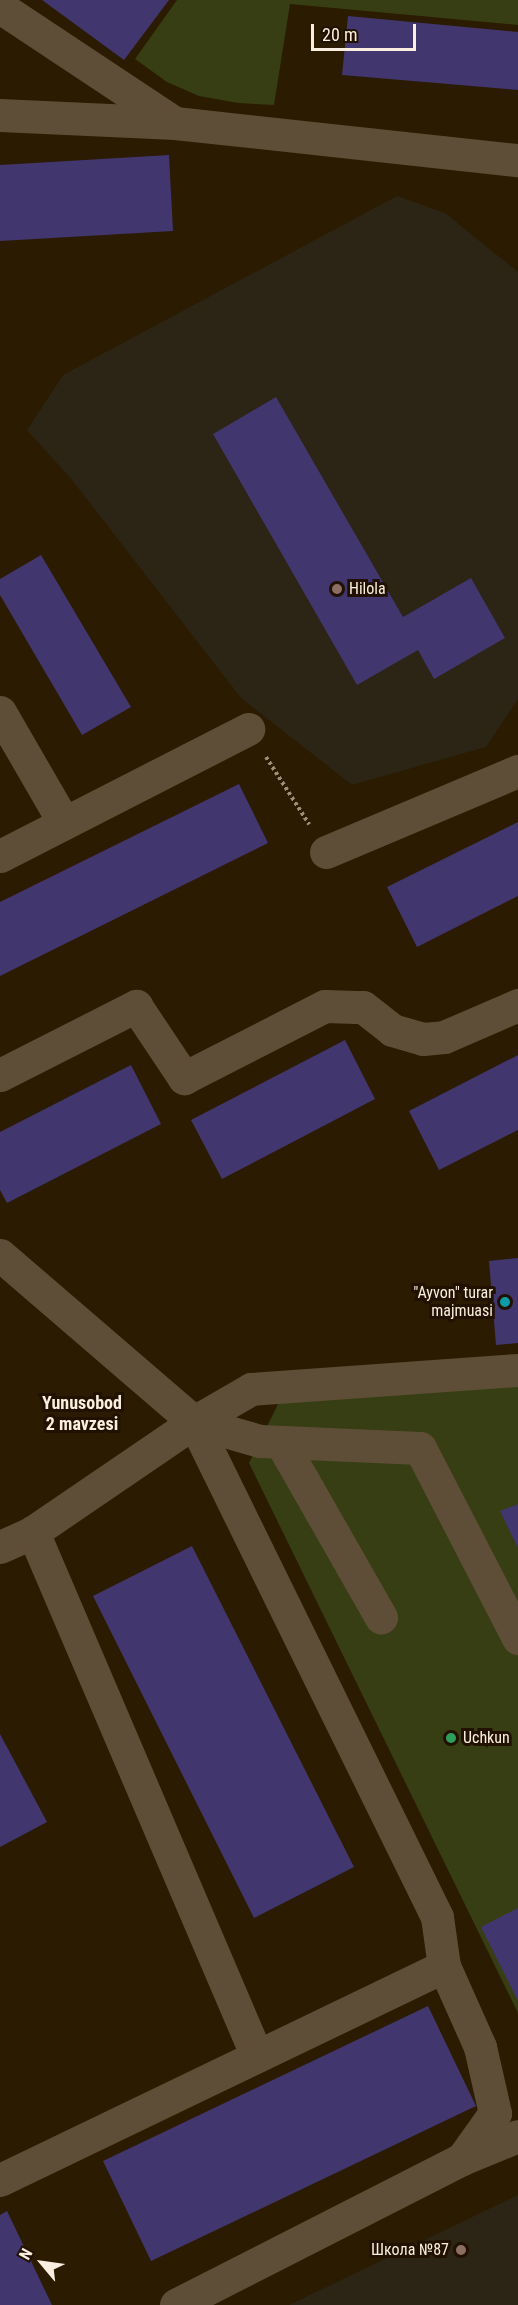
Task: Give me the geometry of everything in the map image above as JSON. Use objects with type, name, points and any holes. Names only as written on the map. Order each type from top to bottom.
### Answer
[{"type":"lane","points":[[0,7],[175,123]]},
{"type":"lane","points":[[0,115],[175,123],[518,160]]},
{"type":"lane","points":[[0,712],[64,823]]},
{"type":"lane","points":[[0,856],[248,729]]},
{"type":"lane","points":[[326,852],[518,771]]},
{"type":"lane","points":[[0,1075],[136,1006],[184,1078],[325,1005],[363,1007],[392,1030],[423,1039],[444,1037],[518,1005]]},
{"type":"lane","points":[[0,1255],[194,1422],[437,1917],[444,1966],[480,2047],[495,2113],[462,2159]]},
{"type":"lane","points":[[0,1547],[33,1532],[194,1422],[251,1389],[518,1370]]},
{"type":"lane","points":[[194,1422],[260,1441],[420,1448],[518,1638]]},
{"type":"lane","points":[[281,1442],[381,1617]]},
{"type":"lane","points":[[33,1532],[256,2054]]},
{"type":"lane","points":[[0,2180],[256,2054],[444,1966]]},
{"type":"lane","points":[[176,2305],[462,2159],[518,2136]]},
{"type":"path","points":[[248,729],[326,852]]},
{"type":"shaded area","name":"Hilola","points":[[397,196],[445,213],[518,272],[518,699],[486,747],[352,785],[241,698],[72,480],[27,430],[63,375]]},
{"type":"shaded area","name":"Школа №87","points":[[518,2195],[518,2305],[289,2305]]},
{"type":"green space","points":[[177,0],[518,0],[518,25],[290,4],[274,105],[238,103],[199,96],[167,82],[135,59]]},
{"type":"green space","name":"Uchkun","points":[[518,1379],[518,2013],[249,1463],[280,1400]]},
{"type":"building","points":[[42,0],[169,0],[124,60]]},
{"type":"building","points":[[348,16],[518,32],[518,90],[342,75]]},
{"type":"building","points":[[169,155],[173,231],[0,241],[0,165]]},
{"type":"building","points":[[276,397],[403,617],[471,578],[505,638],[434,679],[418,650],[357,685],[213,434]]},
{"type":"building","points":[[41,555],[131,707],[82,735],[0,595],[0,579]]},
{"type":"building","points":[[239,784],[268,843],[0,976],[0,902]]},
{"type":"building","points":[[518,822],[518,896],[417,947],[387,887]]},
{"type":"building","points":[[345,1040],[375,1099],[222,1179],[191,1120]]},
{"type":"building","points":[[518,1055],[518,1130],[439,1170],[409,1111]]},
{"type":"building","points":[[131,1065],[161,1124],[7,1203],[0,1190],[0,1132]]},
{"type":"building","name":"\"Ayvon\" turar majmuasi","points":[[518,1258],[518,1343],[496,1345],[489,1261]]},
{"type":"building","points":[[518,1504],[518,1548],[500,1511]]},
{"type":"building","points":[[192,1546],[354,1867],[254,1918],[93,1596]]},
{"type":"building","points":[[0,1734],[47,1822],[0,1847]]},
{"type":"building","points":[[518,1908],[518,2001],[481,1927]]},
{"type":"building","points":[[428,2006],[476,2106],[151,2261],[103,2161]]},
{"type":"building","points":[[7,2211],[52,2305],[0,2305],[0,2215]]},
{"type":"place","name":"Hilola","points":[[337,589]]},
{"type":"place","name":"\"Ayvon\" turar majmuasi","points":[[505,1302]]},
{"type":"place","name":"Uchkun","points":[[451,1738]]},
{"type":"place","name":"Школа №87","points":[[461,2250]]},
{"type":"district","name":"Yunusobod 2 mavzesi","points":[[82,1414]]}]
